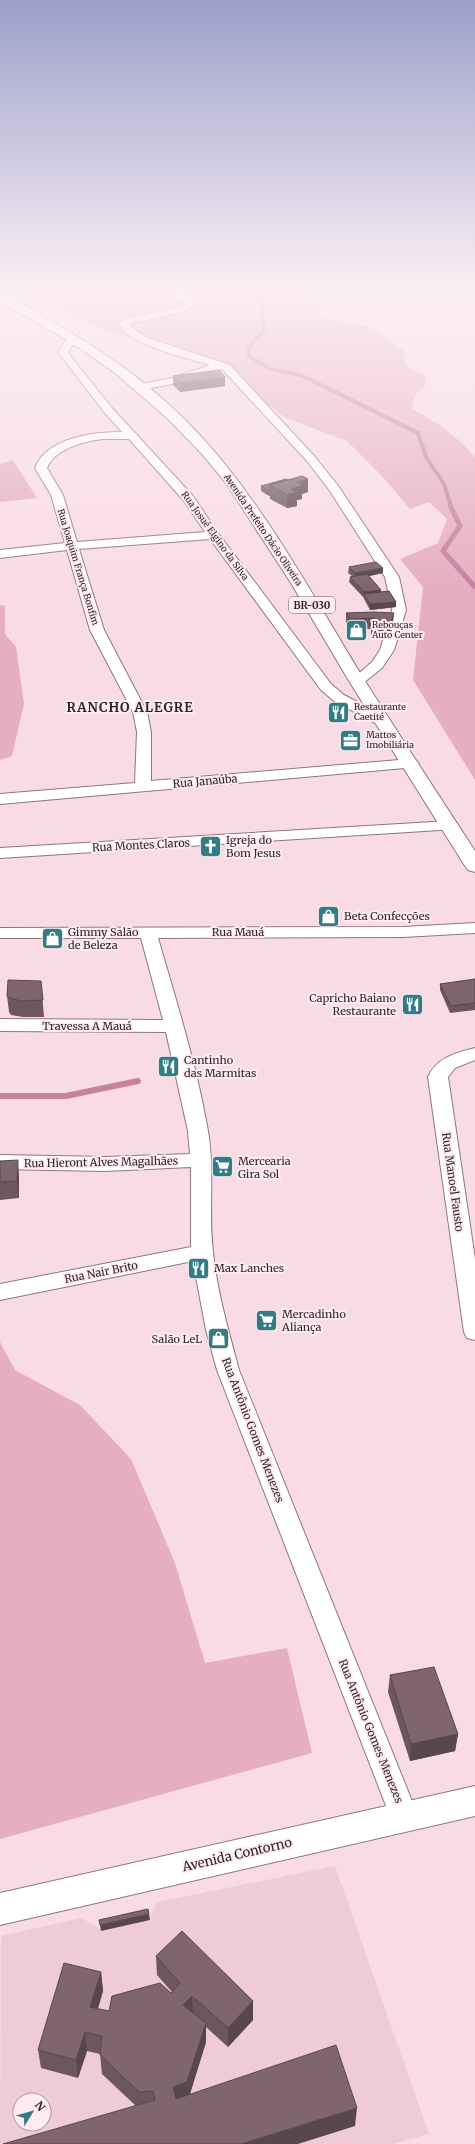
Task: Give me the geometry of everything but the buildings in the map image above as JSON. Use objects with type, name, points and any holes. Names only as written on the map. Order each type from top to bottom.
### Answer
[{"type":"main road","name":"Avenida Prefeito Dácio Oliveira","points":[[141,387],[180,423],[231,481],[299,584],[356,681],[384,722],[475,866]]},
{"type":"main road","name":"Avenida Contorno","points":[[0,1909],[475,1801]]},
{"type":"street","name":"Rua Josué Elgino da Silva","points":[[90,387],[131,436],[189,499],[213,535],[326,687],[339,698],[384,722]]},
{"type":"street","points":[[244,387],[311,459],[335,490],[372,549],[392,577],[399,610],[387,650],[377,665],[356,681]]},
{"type":"street","name":"Rua Joaquim França Bonfim","points":[[131,436],[100,436],[85,439],[48,455],[42,462],[41,468],[57,495],[97,630],[140,712],[144,732],[143,786]]},
{"type":"street","points":[[0,554],[71,546],[213,535]]},
{"type":"street","name":"Rua Janaúba","points":[[0,799],[411,764]]},
{"type":"street","name":"Rua Montes Claros","points":[[0,853],[450,826]]},
{"type":"street","name":"Rua Mauá","points":[[0,932],[403,932],[475,928]]},
{"type":"street","name":"Rua Antônio Gomes Menezes","points":[[148,933],[174,1026],[194,1108],[201,1160],[202,1252],[217,1330],[228,1370],[404,1816]]},
{"type":"street","name":"Travessa A Mauá","points":[[0,1025],[83,1027],[174,1026]]},
{"type":"street","name":"Rua Manoel Fausto","points":[[475,1054],[449,1064],[439,1073],[438,1077],[475,1332]]},
{"type":"street","name":"Rua Hieront Alves Magalhães","points":[[0,1162],[105,1164],[201,1160]]},
{"type":"street","name":"Rua Nair Brito","points":[[0,1292],[202,1252]]},
{"type":"shaded area","points":[[244,387],[424,387],[415,395],[412,409],[446,430],[461,442],[475,457],[475,780],[413,680],[423,587],[400,559],[438,543],[447,519],[429,502],[410,509],[382,476],[347,441],[286,418]]},
{"type":"shaded area","points":[[13,460],[37,498],[0,502],[0,464]]},
{"type":"shaded area","points":[[0,605],[5,606],[5,634],[16,647],[24,704],[12,756],[0,760]]},
{"type":"shaded area","points":[[0,1342],[15,1370],[80,1405],[131,1459],[175,1563],[205,1663],[287,1648],[312,1753],[0,1839]]},
{"type":"shaded area","points":[[335,1866],[429,2134],[393,2144],[0,2144],[1,1936],[81,1918],[101,1929],[150,1917],[157,1902]]},
{"type":"waterway","points":[[325,387],[418,433],[426,457],[444,484],[451,506]]},
{"type":"waterway","points":[[450,505],[460,526],[443,551],[475,587]]},
{"type":"waterway","points":[[0,1096],[66,1096],[138,1081]]},
{"type":"place","name":"Rebouças Auto Center","points":[[357,630]]},
{"type":"place","name":"Restaurante Caetité","points":[[339,712]]},
{"type":"place","name":"Mattos Imobiliária","points":[[350,740]]},
{"type":"place","name":"Igreja do Bom Jesus","points":[[211,846]]},
{"type":"place","name":"Beta Confecções","points":[[328,916]]},
{"type":"place","name":"Gimmy Salão de Beleza","points":[[53,938]]},
{"type":"place","name":"Capricho Baiano Restaurante","points":[[412,1004]]},
{"type":"place","name":"Cantinho das Marmitas","points":[[168,1066]]},
{"type":"place","name":"Mercearia Gira Sol","points":[[222,1167]]},
{"type":"place","name":"Max Lanches","points":[[198,1268]]},
{"type":"place","name":"Mercadinho Aliança","points":[[267,1320]]},
{"type":"place","name":"Salão LeL","points":[[218,1339]]},
{"type":"district","name":"RANCHO ALEGRE","points":[[130,707]]}]
